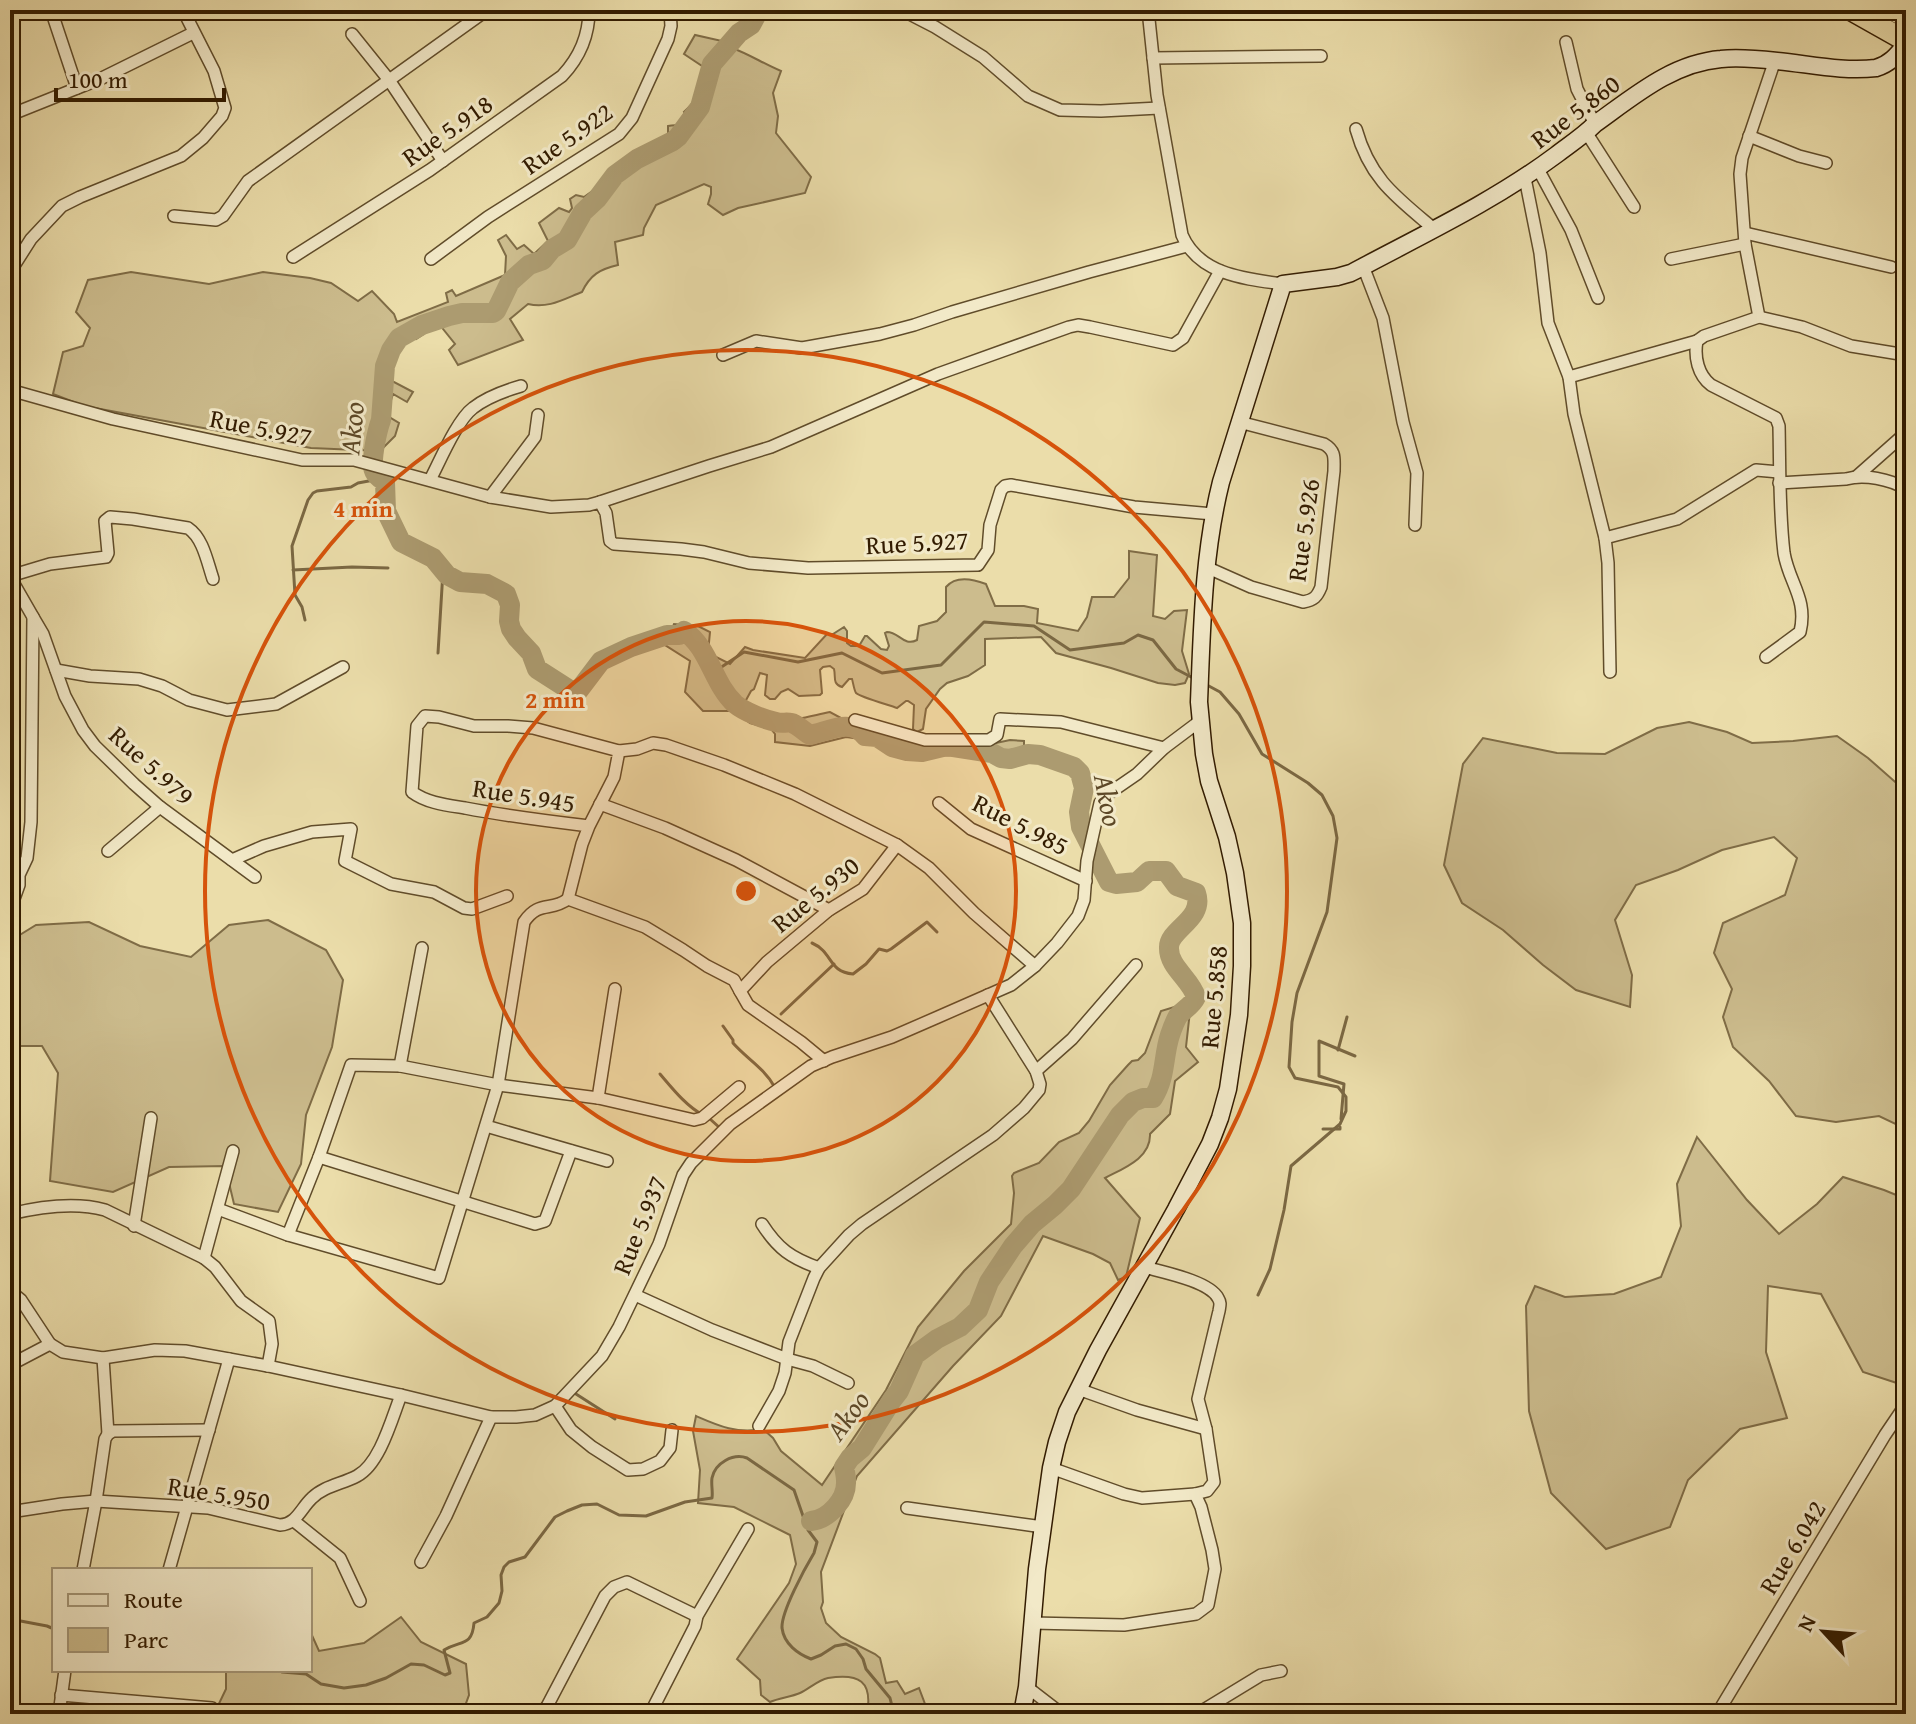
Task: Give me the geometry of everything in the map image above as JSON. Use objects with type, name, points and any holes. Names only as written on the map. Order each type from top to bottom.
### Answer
[{"type":"highway","points":[[1892,10],[1906,17]]},
{"type":"highway","points":[[1858,12],[1906,43]]},
{"type":"street","points":[[51,10],[77,88]]},
{"type":"street","points":[[10,272],[31,239],[62,206],[181,156],[203,138],[222,116],[225,108],[214,71],[183,10]]},
{"type":"street","points":[[174,216],[216,220],[223,216],[248,181],[487,10]]},
{"type":"street","name":"Rue 5.918","points":[[293,257],[443,161],[562,76],[583,42],[589,25],[589,10]]},
{"type":"street","name":"Rue 5.922","points":[[431,259],[488,217],[627,127],[668,39],[670,10]]},
{"type":"street","points":[[902,10],[983,57],[1028,96],[1060,110],[1159,108]]},
{"type":"street","points":[[1148,10],[1159,108],[1182,235],[1187,246],[1204,264],[1220,271],[1244,279],[1283,284]]},
{"type":"street","points":[[10,115],[100,79],[193,33]]},
{"type":"street","points":[[352,34],[389,80],[443,161]]},
{"type":"street","points":[[1566,42],[1577,89],[1591,128],[1634,207]]},
{"type":"street","name":"Rue 5.860","points":[[1283,284],[1337,277],[1506,190],[1661,78],[1678,70],[1720,58],[1775,60],[1821,67],[1876,68],[1894,59],[1906,43]]},
{"type":"street","points":[[1153,58],[1321,56]]},
{"type":"street","points":[[1759,317],[1745,238],[1740,174],[1742,158],[1775,60]]},
{"type":"street","points":[[1356,129],[1362,152],[1373,171],[1405,205],[1434,229]]},
{"type":"street","points":[[1749,136],[1826,163]]},
{"type":"street","points":[[1531,173],[1571,230],[1598,298]]},
{"type":"street","points":[[1531,173],[1548,323],[1569,377],[1574,414],[1605,538],[1610,672]]},
{"type":"street","points":[[1671,259],[1745,238],[1891,267]]},
{"type":"street","points":[[723,355],[756,341],[802,348],[880,334],[1187,246]]},
{"type":"street","points":[[1363,266],[1383,318],[1403,422],[1417,473],[1415,525]]},
{"type":"street","name":"Rue 5.927","points":[[10,390],[113,419],[302,460],[354,460],[490,497],[551,507],[589,505],[771,447],[938,374],[1069,327],[1090,327],[1173,345],[1183,338],[1220,271]]},
{"type":"street","name":"Rue 5.858","points":[[1022,1714],[1043,1527],[1057,1442],[1078,1389],[1215,1131],[1228,1089],[1239,1015],[1242,966],[1240,910],[1227,837],[1209,781],[1200,721],[1206,567],[1213,514],[1283,284]]},
{"type":"street","points":[[1569,377],[1697,341],[1759,317],[1802,327],[1851,346],[1906,355]]},
{"type":"street","points":[[1697,341],[1696,360],[1703,379],[1776,418],[1779,426],[1780,520],[1785,558],[1804,616],[1800,632],[1766,657]]},
{"type":"street","points":[[430,480],[461,422],[472,409],[499,393],[521,386]]},
{"type":"street","points":[[490,497],[535,437],[538,415]]},
{"type":"street","name":"Rue 5.926","points":[[1206,567],[1251,587],[1303,602],[1312,601],[1321,587],[1334,453],[1324,444],[1239,422]]},
{"type":"street","points":[[1856,477],[1900,438],[1906,428]]},
{"type":"street","points":[[1605,538],[1677,519],[1756,470],[1779,478],[1856,477],[1885,481],[1906,489]]},
{"type":"street","name":"Rue 5.927","points":[[600,502],[606,513],[610,541],[614,544],[681,549],[749,563],[808,568],[978,565],[988,550],[990,525],[1001,490],[1011,485],[1134,507],[1213,514]]},
{"type":"street","points":[[10,577],[50,564],[106,557],[105,521],[110,517],[192,530],[198,536],[213,579]]},
{"type":"street","name":"Rue 5.979","points":[[10,577],[43,634],[65,696],[95,746],[160,807],[255,877]]},
{"type":"street","points":[[10,910],[27,858],[31,822],[33,617]]},
{"type":"street","points":[[56,670],[139,679],[162,686],[189,700],[227,710],[276,704],[343,667]]},
{"type":"street","name":"Rue 5.945","points":[[568,899],[589,826],[505,816],[421,798],[412,792],[417,726],[425,716],[474,726],[533,728],[619,751]]},
{"type":"street","points":[[855,720],[925,740],[989,740],[997,735],[1000,719],[1061,722],[1164,748]]},
{"type":"street","name":"Rue 5.937","points":[[555,1406],[602,1356],[659,1244],[683,1175],[691,1163],[730,1124],[811,1066],[892,1037],[1011,985],[1035,966],[1078,916],[1084,900],[1087,861],[1100,803],[1200,721]]},
{"type":"street","points":[[589,826],[614,777],[619,751],[653,743],[666,745],[795,794],[897,845],[929,868],[974,913],[1035,966]]},
{"type":"street","name":"Rue 5.985","points":[[939,803],[971,829],[1086,881]]},
{"type":"street","points":[[600,804],[665,828],[736,860],[829,910]]},
{"type":"street","points":[[108,851],[160,807]]},
{"type":"street","points":[[232,860],[264,846],[312,832],[351,829],[345,861],[391,884],[434,892],[472,909],[507,896]]},
{"type":"street","name":"Rue 5.930","points":[[740,991],[767,962],[829,910],[863,889],[897,845]]},
{"type":"street","points":[[218,1209],[288,1235],[439,1278],[498,1085],[524,922],[539,907],[561,904],[568,899],[645,927],[734,980],[748,1005],[824,1061]]},
{"type":"street","points":[[400,1066],[422,948]]},
{"type":"street","points":[[1036,1071],[1072,1039],[1136,965]]},
{"type":"street","points":[[598,1098],[615,989]]},
{"type":"street","points":[[759,1426],[779,1391],[789,1342],[819,1268],[862,1224],[993,1135],[1036,1096],[1040,1084],[1036,1071],[988,995]]},
{"type":"street","points":[[288,1235],[351,1065],[400,1066],[498,1085],[598,1098],[694,1120],[702,1118],[739,1087]]},
{"type":"street","points":[[134,1226],[151,1118]]},
{"type":"street","points":[[486,1126],[607,1161]]},
{"type":"street","points":[[204,1258],[233,1151]]},
{"type":"street","points":[[319,1157],[540,1224],[545,1221],[571,1151]]},
{"type":"street","points":[[10,1214],[59,1207],[105,1210],[204,1258],[215,1267],[241,1301],[269,1321],[272,1344],[268,1366]]},
{"type":"street","points":[[762,1224],[782,1250],[819,1268]]},
{"type":"street","points":[[1051,1468],[1142,1498],[1195,1494],[1207,1491],[1214,1482],[1198,1399],[1219,1311],[1218,1299],[1210,1290],[1186,1279],[1144,1267]]},
{"type":"street","points":[[10,1291],[21,1300],[50,1344],[63,1352],[103,1358],[168,1349],[268,1366],[491,1417],[535,1415],[555,1406],[571,1430],[628,1470],[643,1469],[660,1461],[670,1448],[672,1430]]},
{"type":"street","points":[[635,1295],[712,1330],[813,1366],[848,1383]]},
{"type":"street","points":[[10,1365],[50,1344]]},
{"type":"street","points":[[103,1358],[108,1434]]},
{"type":"street","points":[[170,1568],[229,1359]]},
{"type":"street","points":[[1078,1389],[1137,1410],[1206,1429]]},
{"type":"street","name":"Rue 5.950","points":[[10,1512],[96,1501],[208,1508],[288,1525],[321,1491],[359,1475],[369,1467],[401,1395]]},
{"type":"street","name":"Rue 6.042","points":[[1717,1714],[1906,1404]]},
{"type":"street","points":[[421,1562],[446,1516],[491,1417]]},
{"type":"street","points":[[83,1568],[108,1434],[113,1431],[209,1430]]},
{"type":"street","points":[[1032,1623],[1124,1625],[1196,1614],[1206,1609],[1215,1569],[1201,1507],[1195,1494]]},
{"type":"street","points":[[907,1508],[1043,1527]]},
{"type":"street","points":[[294,1521],[340,1558],[360,1601]]},
{"type":"street","points":[[650,1714],[695,1626],[697,1616],[748,1529]]},
{"type":"street","points":[[558,1714],[544,1711],[605,1596],[614,1587],[627,1582],[697,1616]]},
{"type":"street","points":[[1197,1714],[1261,1675],[1281,1671]]},
{"type":"street","points":[[59,1714],[65,1672]]},
{"type":"street","points":[[1027,1687],[1062,1714]]},
{"type":"street","points":[[61,1695],[212,1708]]},
{"type":"green space","points":[[755,10],[763,10],[746,38],[739,36],[732,48],[781,71],[773,93],[778,116],[776,133],[811,177],[805,193],[738,208],[723,215],[708,204],[711,187],[704,184],[656,205],[643,235],[615,242],[618,265],[596,274],[582,292],[549,304],[528,304],[510,319],[523,340],[458,365],[449,350],[455,344],[439,324],[416,339],[407,335],[394,355],[390,380],[413,392],[407,402],[393,394],[386,415],[399,423],[395,436],[380,451],[311,448],[84,406],[53,394],[63,352],[83,346],[90,328],[76,312],[88,280],[131,272],[209,284],[263,272],[310,278],[331,283],[358,301],[372,291],[394,314],[397,322],[448,302],[446,293],[452,290],[456,296],[505,275],[506,256],[498,240],[506,235],[517,249],[524,245],[534,254],[548,241],[539,223],[559,208],[569,212],[572,208],[570,199],[576,195],[584,197],[621,163],[668,134],[668,126],[683,123],[688,118],[684,112],[690,106],[697,108],[708,75],[708,70],[684,54],[695,35],[726,42]]},
{"type":"green space","points":[[1129,551],[1157,555],[1153,616],[1165,619],[1174,611],[1187,610],[1182,651],[1189,674],[1185,683],[1158,683],[1056,653],[1041,637],[985,639],[985,665],[940,689],[926,709],[923,729],[917,732],[913,729],[914,705],[906,701],[897,708],[863,697],[856,693],[852,679],[839,686],[834,669],[830,666],[820,670],[820,695],[799,696],[788,689],[775,699],[770,699],[765,695],[767,675],[760,673],[745,702],[777,718],[830,712],[852,724],[885,734],[904,746],[938,740],[996,743],[1010,740],[1024,741],[1021,748],[978,756],[918,756],[906,755],[868,740],[846,737],[810,746],[775,742],[771,729],[750,723],[734,711],[703,711],[685,692],[690,661],[665,645],[674,624],[698,626],[710,632],[708,653],[730,664],[745,647],[805,658],[827,634],[844,627],[847,643],[851,646],[859,646],[867,636],[881,649],[887,650],[889,646],[885,633],[909,642],[917,640],[919,626],[937,621],[946,612],[946,587],[965,579],[986,584],[995,606],[1038,609],[1037,623],[1078,631],[1087,617],[1092,597],[1114,597],[1129,578]]},
{"type":"green space","points":[[1689,722],[1727,732],[1752,743],[1837,736],[1902,788],[1906,787],[1906,1129],[1879,1116],[1836,1122],[1796,1116],[1769,1081],[1733,1047],[1723,1017],[1732,989],[1714,953],[1723,923],[1785,895],[1797,858],[1774,837],[1722,850],[1636,885],[1615,920],[1632,975],[1630,1007],[1576,990],[1503,930],[1462,903],[1444,865],[1463,764],[1483,738],[1557,753],[1605,754],[1657,728]]},
{"type":"green space","points":[[268,920],[326,950],[343,980],[332,1047],[306,1115],[301,1164],[278,1212],[234,1204],[225,1166],[169,1167],[113,1192],[50,1181],[58,1073],[42,1046],[10,1045],[10,941],[36,925],[89,922],[140,946],[191,957],[229,925]]},
{"type":"green space","points":[[1191,1002],[1186,1047],[1198,1062],[1175,1081],[1170,1114],[1150,1134],[1146,1150],[1128,1166],[1105,1178],[1140,1218],[1126,1277],[1118,1280],[1110,1263],[1043,1236],[1001,1316],[857,1476],[821,1572],[821,1608],[826,1623],[841,1637],[880,1658],[886,1683],[897,1681],[905,1694],[919,1688],[925,1704],[914,1708],[912,1714],[867,1714],[868,1694],[865,1687],[856,1678],[848,1677],[824,1679],[800,1693],[770,1702],[761,1695],[760,1680],[737,1659],[789,1583],[796,1564],[790,1535],[734,1507],[698,1503],[700,1470],[693,1431],[696,1416],[736,1430],[763,1429],[781,1451],[822,1485],[886,1390],[918,1327],[964,1271],[1011,1224],[1014,1173],[1039,1163],[1059,1142],[1079,1133],[1110,1085],[1132,1061],[1145,1053],[1161,1011]]},
{"type":"green space","points":[[1697,1137],[1747,1200],[1779,1234],[1817,1204],[1843,1177],[1906,1199],[1906,1386],[1863,1372],[1821,1294],[1768,1286],[1766,1352],[1787,1418],[1740,1429],[1688,1480],[1670,1527],[1606,1549],[1551,1493],[1529,1411],[1526,1306],[1535,1286],[1565,1297],[1614,1294],[1661,1277],[1681,1226],[1677,1184]]},
{"type":"green space","points":[[401,1617],[421,1642],[466,1664],[469,1695],[462,1714],[362,1710],[357,1714],[214,1714],[226,1689],[226,1672],[312,1672],[312,1635],[319,1651],[364,1643]]},
{"type":"waterway","name":"Akoo","points":[[759,10],[751,25],[739,33],[712,64],[700,107],[678,137],[615,175],[583,212],[567,240],[552,249],[543,260],[529,265],[510,282],[496,311],[449,316],[422,325],[399,338],[385,366],[381,420],[373,462],[376,474],[385,482],[386,511],[401,542],[433,558],[447,575],[460,582],[487,584],[506,594],[510,605],[511,629],[531,653],[537,669],[576,694],[601,661],[631,647],[684,631],[699,646],[721,686],[735,704],[766,719],[792,723],[810,735],[846,727],[907,751],[922,752],[947,746],[1010,759],[1028,754],[1040,755],[1074,767],[1080,773],[1084,788],[1079,812],[1081,827],[1109,882],[1137,882],[1149,871],[1166,871],[1177,886],[1196,893],[1197,902],[1196,910],[1174,935],[1169,947],[1172,961],[1196,997],[1175,1023],[1160,1083],[1153,1098],[1133,1102],[1120,1115],[1071,1189],[1013,1246],[989,1282],[978,1310],[960,1327],[915,1355],[899,1391],[862,1448],[844,1467],[846,1488],[840,1501],[830,1512],[811,1521]]},
{"type":"waterway","points":[[305,620],[295,595],[292,546],[308,500],[317,491],[351,487],[378,477]]},
{"type":"waterway","points":[[293,570],[388,568]]},
{"type":"waterway","points":[[438,653],[443,571]]},
{"type":"waterway","points":[[714,672],[744,652],[798,662],[842,653],[882,673],[941,665],[984,622],[1034,626],[1070,650],[1124,643],[1138,635],[1153,640],[1176,669],[1193,678]]},
{"type":"waterway","name":"Akoo","points":[[1207,685],[1220,692],[1239,714],[1262,754],[1322,795],[1333,816],[1337,838],[1327,912],[1297,993],[1289,1067],[1295,1078],[1338,1087],[1346,1097],[1346,1111],[1340,1124],[1291,1166],[1270,1269],[1258,1295]]},
{"type":"waterway","points":[[812,943],[824,951],[839,970],[853,974],[879,949],[891,949],[927,922],[937,932]]},
{"type":"waterway","points":[[781,1014],[834,964]]},
{"type":"waterway","points":[[1338,1050],[1347,1017]]},
{"type":"waterway","points":[[723,1026],[733,1043],[774,1086]]},
{"type":"waterway","points":[[1341,1119],[1344,1084],[1319,1076],[1319,1041],[1355,1056]]},
{"type":"waterway","points":[[660,1074],[685,1102],[703,1115]]},
{"type":"waterway","points":[[710,1119],[720,1128]]},
{"type":"waterway","name":"Akoo","points":[[1323,1129],[1340,1127]]},
{"type":"waterway","points":[[576,1394],[615,1419]]},
{"type":"waterway","name":"Akoo","points":[[282,1672],[306,1674],[321,1684],[344,1688],[386,1678],[411,1664],[424,1665],[445,1675],[450,1673],[444,1650],[465,1642],[471,1636],[474,1623],[487,1617],[499,1603],[504,1567],[525,1557],[555,1517],[582,1505],[597,1504],[619,1515],[646,1516],[685,1502],[712,1498],[712,1478],[717,1468],[731,1458],[742,1457],[794,1490],[803,1516],[811,1521],[808,1530],[817,1542],[785,1612],[782,1628],[786,1639],[797,1651],[811,1659],[835,1646],[846,1644],[856,1649],[866,1669],[890,1698],[894,1714]]},
{"type":"waterway","name":"Akoo","points":[[10,1619],[52,1628]]}]
